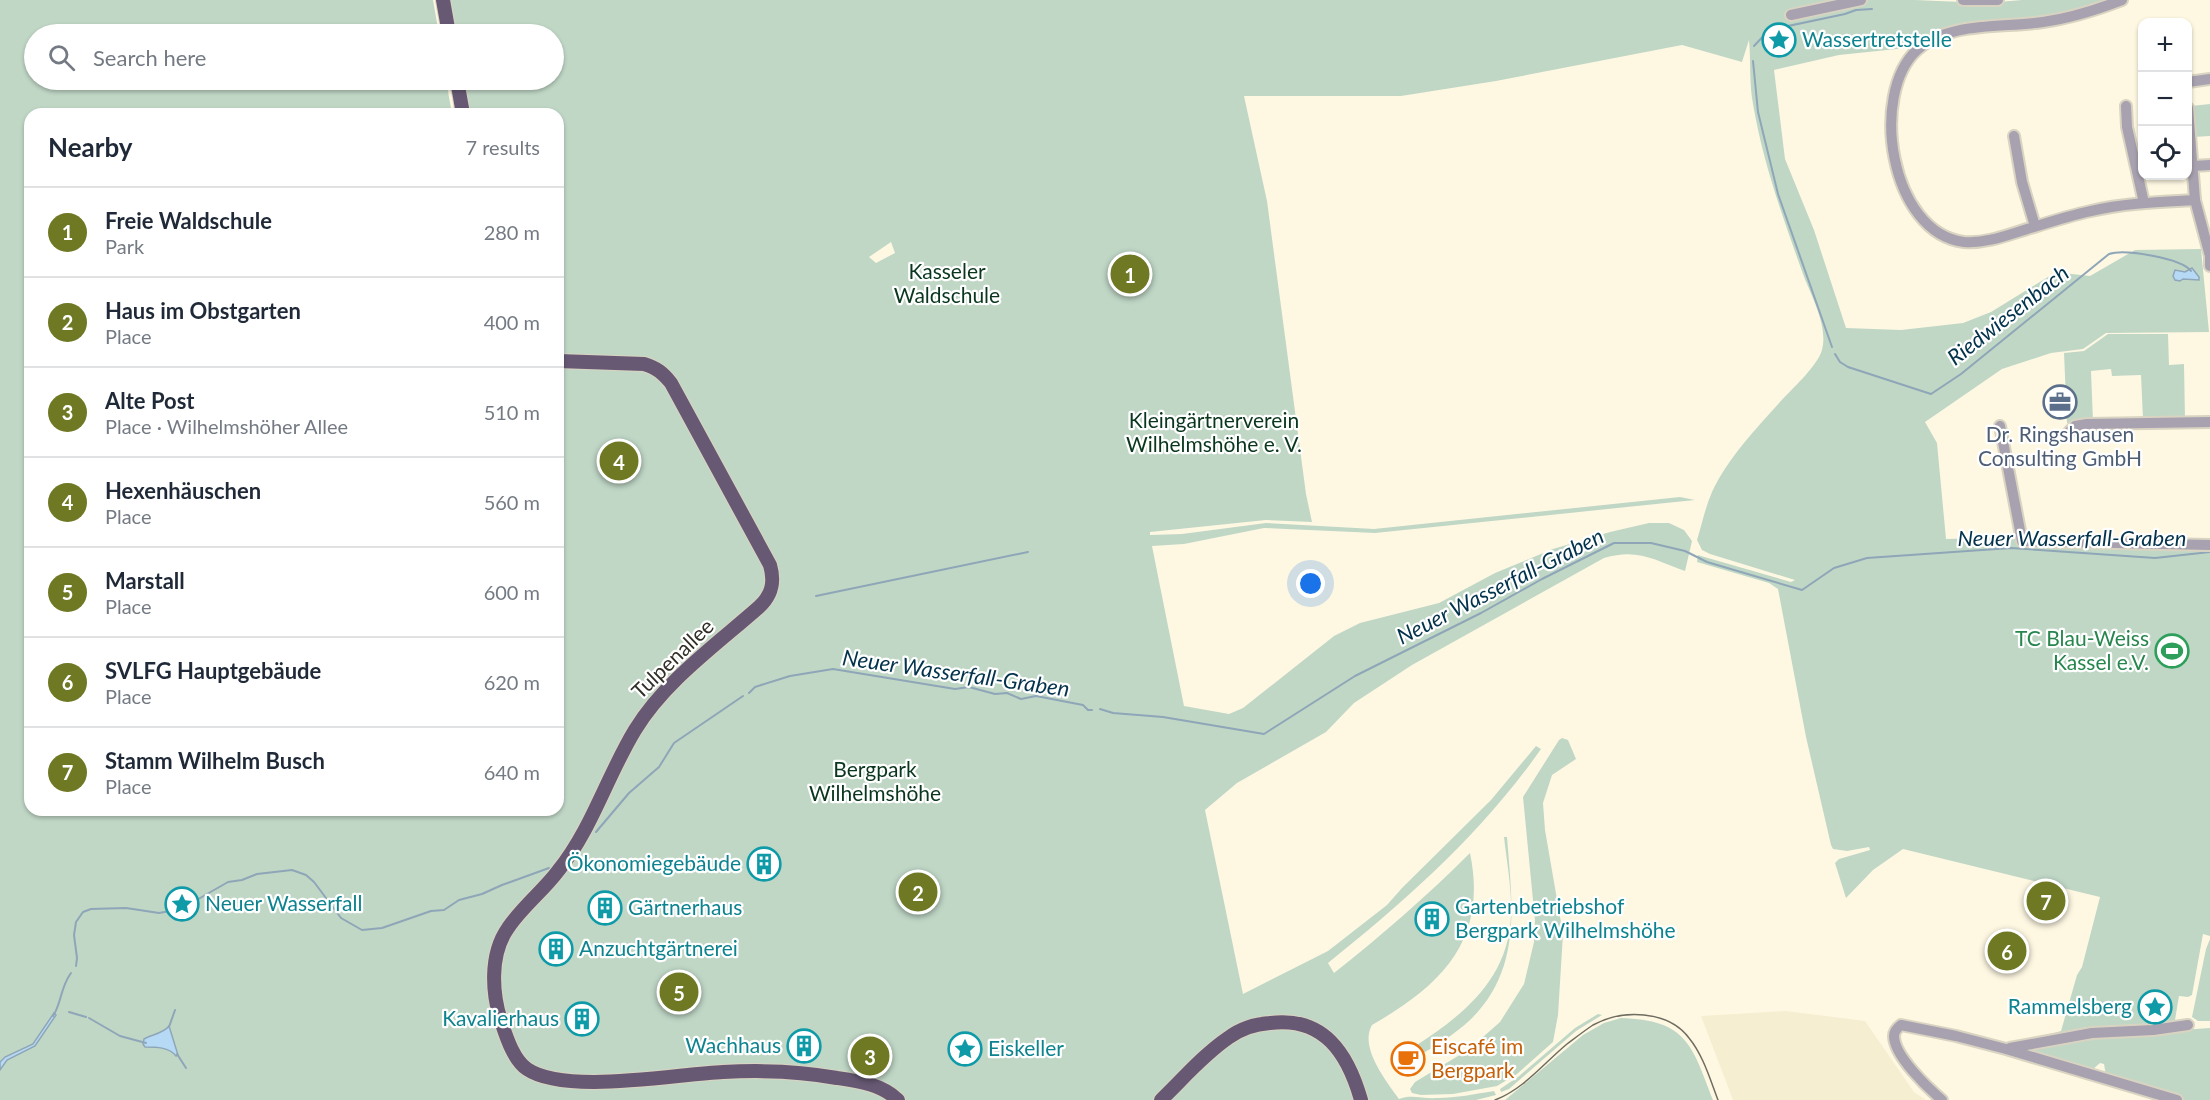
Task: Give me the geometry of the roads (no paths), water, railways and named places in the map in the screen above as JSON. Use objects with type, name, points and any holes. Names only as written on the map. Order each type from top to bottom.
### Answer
[{"type":"main road","points":[[443,0],[447,24]]},
{"type":"main road","points":[[459,90],[462,108]]},
{"type":"main road","name":"Tulpenallee","points":[[564,361],[644,364],[657,368],[664,374],[770,565],[773,581],[769,596],[759,608],[675,681],[654,703],[634,731],[575,846],[558,871],[511,924],[502,939],[496,965],[495,989],[502,1023],[511,1046],[519,1062],[525,1068],[553,1080],[566,1082],[774,1071],[858,1081],[879,1088],[898,1100]]},
{"type":"main road","points":[[1161,1100],[1227,1038],[1256,1025],[1281,1022],[1307,1026],[1321,1032],[1332,1042],[1351,1072],[1361,1100]]},
{"type":"street","points":[[1791,15],[1861,0]]},
{"type":"street","points":[[1963,0],[1998,0]]},
{"type":"street","points":[[2122,0],[2085,14],[2043,22],[1946,33],[1917,50],[1905,63],[1900,75],[1892,111],[1892,137],[1896,164],[1910,202],[1921,218],[1935,232],[1954,240],[1967,242],[2009,235],[2091,211],[2144,202],[2195,200]]},
{"type":"street","points":[[2192,82],[2210,80]]},
{"type":"street","points":[[2126,106],[2129,138],[2144,202]]},
{"type":"street","points":[[2189,126],[2195,200],[2210,256],[2210,266]]},
{"type":"street","points":[[2014,136],[2022,182],[2036,226]]},
{"type":"street","points":[[2193,166],[2210,165]]},
{"type":"street","points":[[2069,432],[2074,426],[2087,424],[2210,422]]},
{"type":"street","points":[[2000,426],[2022,541],[2210,544]]},
{"type":"street","points":[[1942,1100],[1916,1075],[1899,1051],[1893,1038],[1895,1030],[1901,1025],[2006,1049],[2177,1100]]},
{"type":"street","points":[[2006,1049],[2092,1033],[2153,1030],[2188,1025]]},
{"type":"water","points":[[2192,268],[2199,280],[2175,280],[2173,276],[2175,270],[2185,272]]},
{"type":"water","points":[[54,1013],[56,1015],[35,1046],[7,1060],[0,1070],[0,1062],[5,1057],[33,1044]]},
{"type":"water","points":[[169,1026],[178,1055],[162,1048],[145,1047],[144,1039]]},
{"type":"waterway","name":"Riedwiesenbach","points":[[1754,46],[1769,30],[1856,10],[1872,9]]},
{"type":"waterway","name":"Riedwiesenbach","points":[[1753,61],[1758,112],[1778,194],[1832,347]]},
{"type":"waterway","name":"Riedwiesenbach","points":[[1835,354],[1840,362],[1848,367],[1931,394],[1961,374],[2109,254],[2127,253],[2152,256],[2176,262],[2191,271]]},
{"type":"waterway","name":"Neuer Wasserfall-Graben","points":[[1100,709],[1113,713],[1163,717],[1264,734],[1355,676],[1614,543],[1651,543],[1685,551],[1707,562],[1802,590],[1834,568],[1867,558],[2011,548],[2155,558],[2210,552]]},
{"type":"waterway","points":[[816,596],[1028,552]]},
{"type":"waterway","name":"Neuer Wasserfall-Graben","points":[[749,693],[755,687],[790,676],[833,669],[955,689],[969,687],[995,694],[1007,693],[1021,699],[1036,696],[1083,705],[1088,710],[1092,710]]},
{"type":"waterway","name":"Neuer Wasserfall-Graben","points":[[596,832],[629,793],[659,767],[674,743],[743,696]]},
{"type":"waterway","points":[[76,966],[74,935],[76,922],[83,912],[91,909],[126,908],[159,913],[181,909],[228,882],[257,874],[292,870],[306,875],[341,918],[362,930],[382,928],[431,911],[444,910],[459,900],[482,894],[549,868]]},
{"type":"waterway","points":[[53,1016],[71,973]]},
{"type":"waterway","points":[[169,1027],[175,1010]]},
{"type":"waterway","points":[[69,1012],[86,1017]]},
{"type":"waterway","points":[[89,1018],[120,1036],[146,1043]]},
{"type":"waterway","points":[[177,1054],[186,1068]]},
{"type":"tram line","points":[[1495,1100],[1515,1089],[1567,1044],[1593,1025],[1617,1016],[1631,1015],[1657,1017],[1680,1029],[1698,1052],[1718,1100]]},
{"type":"place","name":"Wassertretstelle","points":[[1779,40]]},
{"type":"place","name":"Freie Waldschule","points":[[1130,274]]},
{"type":"place","name":"Dr. Ringshausen Consulting GmbH","points":[[2060,402]]},
{"type":"place","name":"Hexenhäuschen","points":[[619,461]]},
{"type":"place","name":"TC Blau-Weiss Kassel e.V.","points":[[2172,651]]},
{"type":"place","name":"Ökonomiegebäude","points":[[764,864]]},
{"type":"place","name":"Haus im Obstgarten","points":[[918,892]]},
{"type":"place","name":"Stamm Wilhelm Busch","points":[[2046,901]]},
{"type":"place","name":"Neuer Wasserfall","points":[[182,904]]},
{"type":"place","name":"Gärtnerhaus","points":[[605,908]]},
{"type":"place","name":"Gartenbetriebshof Bergpark Wilhelmshöhe","points":[[1432,919]]},
{"type":"place","name":"Anzuchtgärtnerei","points":[[556,949]]},
{"type":"place","name":"SVLFG Hauptgebäude","points":[[2007,951]]},
{"type":"place","name":"Marstall","points":[[679,992]]},
{"type":"place","name":"Rammelsberg","points":[[2155,1007]]},
{"type":"place","name":"Kavalierhaus","points":[[582,1019]]},
{"type":"place","name":"Wachhaus","points":[[804,1046]]},
{"type":"place","name":"Eiskeller","points":[[965,1049]]},
{"type":"place","name":"Alte Post","points":[[870,1056]]},
{"type":"place","name":"Eiscafé im Bergpark","points":[[1408,1059]]},
{"type":"park label","name":"Kasseler Waldschule","points":[[947,284]]},
{"type":"park label","name":"Kleingärtnerverein Wilhelmshöhe e. V.","points":[[1214,433]]},
{"type":"park label","name":"Bergpark Wilhelmshöhe","points":[[875,782]]}]
